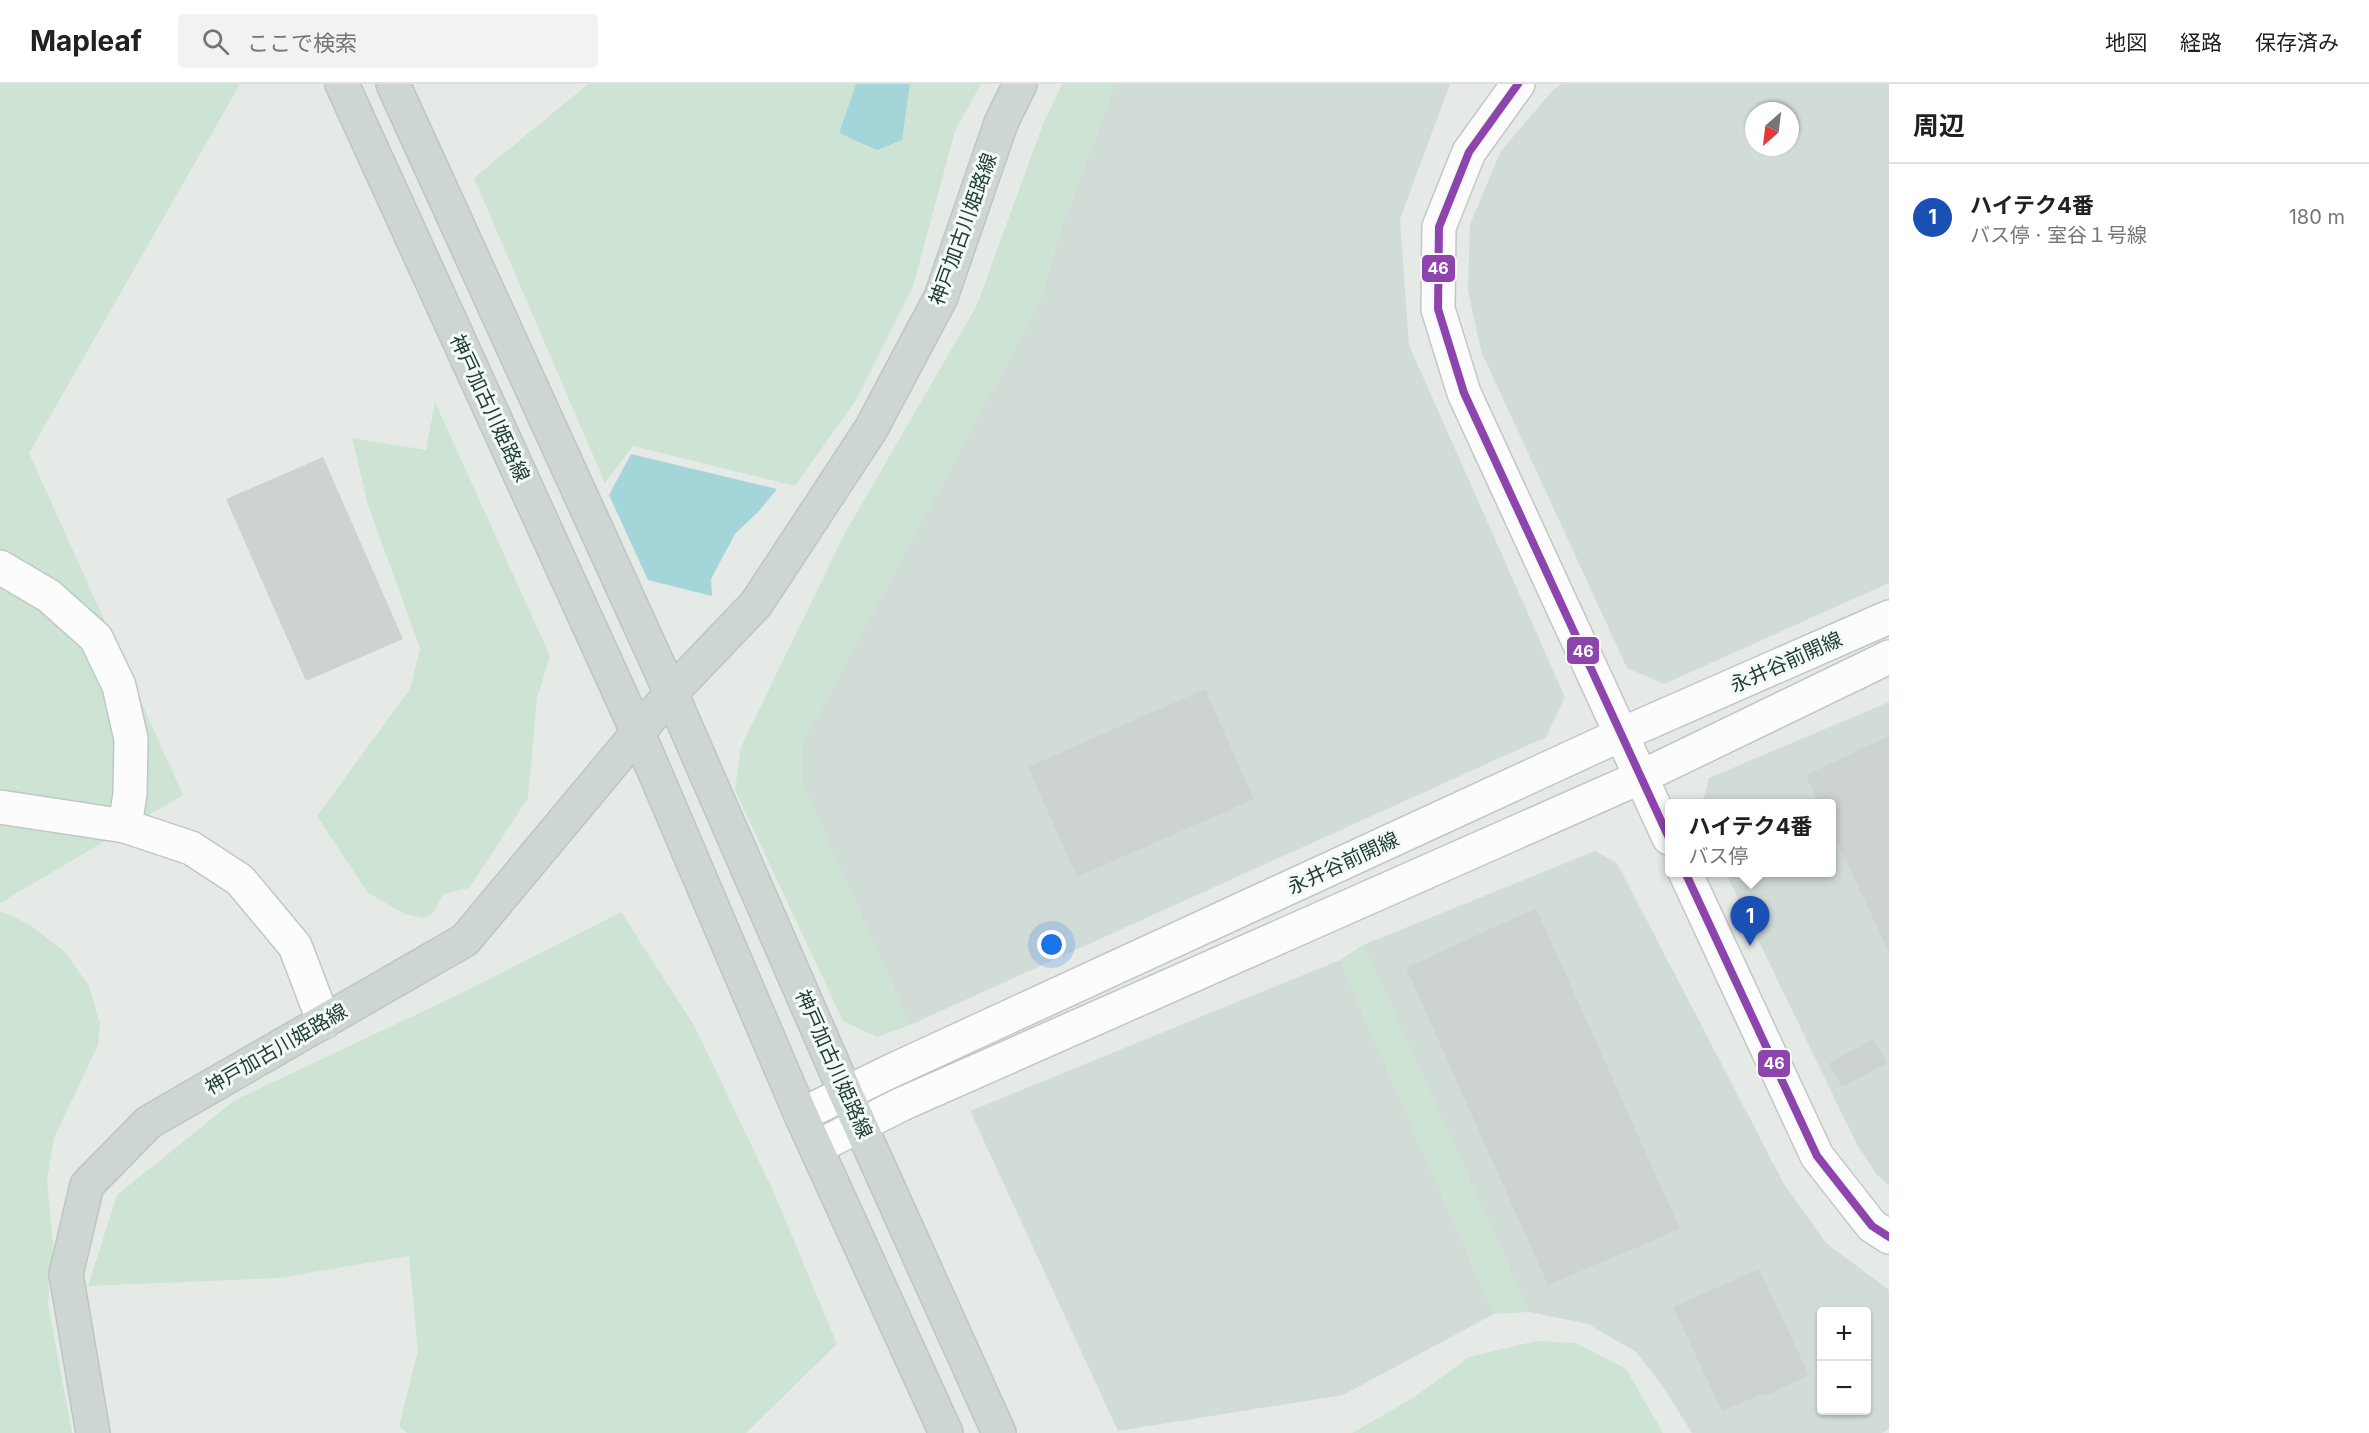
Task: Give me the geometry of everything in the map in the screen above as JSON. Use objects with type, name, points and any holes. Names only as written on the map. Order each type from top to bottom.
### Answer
[{"type":"main road","name":"神戸加古川姫路線","points":[[342,84],[638,733],[801,1115],[946,1433]]},
{"type":"main road","name":"神戸加古川姫路線","points":[[393,84],[671,693],[846,1094],[999,1433]]},
{"type":"main road","name":"神戸加古川姫路線","points":[[93,1433],[66,1274],[87,1185],[148,1122],[465,940],[671,693],[756,604],[871,429],[941,297],[1001,123],[1020,84]]},
{"type":"street","points":[[1518,84],[1469,152],[1439,227],[1438,309],[1464,393],[1665,829]]},
{"type":"street","points":[[0,567],[49,596],[96,638],[118,686],[131,739],[130,794],[125,826]]},
{"type":"street","name":"永井谷前開線","points":[[801,1115],[901,1066],[1620,735],[1889,617]]},
{"type":"street","name":"永井谷前開線","points":[[817,1147],[912,1100],[1641,777],[1889,657]]},
{"type":"street","points":[[0,807],[125,826],[191,848],[240,880],[295,946],[324,1022]]},
{"type":"street","points":[[1687,877],[1817,1156],[1872,1226],[1889,1237]]},
{"type":"shaded area","points":[[1115,84],[1450,84],[1400,219],[1409,345],[1565,697],[1546,737],[910,1025],[801,781],[802,744],[1040,301],[1059,234]]},
{"type":"shaded area","points":[[1562,84],[1889,84],[1889,583],[1664,684],[1627,668],[1481,351],[1468,291],[1470,224],[1501,151],[1553,90]]},
{"type":"shaded area","points":[[1889,702],[1889,1186],[1877,1175],[1856,1143],[1728,877],[1836,877],[1836,799],[1703,799],[1709,778]]},
{"type":"shaded area","points":[[1595,851],[1617,863],[1784,1184],[1826,1243],[1889,1290],[1889,1429],[1882,1433],[1692,1433],[1661,1384],[1636,1352],[1588,1324],[1529,1312],[1363,945]]},
{"type":"shaded area","points":[[1340,960],[1494,1314],[1343,1395],[1118,1431],[970,1111]]},
{"type":"green space","points":[[0,84],[240,84],[29,453],[183,795],[0,903]]},
{"type":"green space","points":[[588,84],[856,84],[839,132],[902,140],[910,84],[981,84],[955,131],[913,286],[856,400],[795,486],[633,446],[605,483],[474,178]]},
{"type":"green space","points":[[1062,84],[1115,84],[1059,234],[1040,301],[802,744],[801,781],[910,1025],[877,1037],[843,1021],[735,790],[741,747],[845,533],[977,305],[1043,124]]},
{"type":"green space","points":[[435,402],[550,656],[537,698],[528,798],[469,888],[443,894],[433,913],[424,918],[405,914],[368,893],[317,816],[410,689],[420,648],[368,505],[352,438],[426,450]]},
{"type":"green space","points":[[0,911],[29,924],[64,951],[89,986],[100,1024],[98,1045],[54,1138],[47,1181],[53,1244],[48,1304],[72,1433],[0,1433]]},
{"type":"green space","points":[[621,912],[695,1027],[775,1195],[837,1344],[746,1433],[407,1433],[399,1426],[418,1351],[409,1256],[278,1278],[88,1286],[117,1195],[235,1100],[464,992]]},
{"type":"green space","points":[[1363,945],[1529,1312],[1494,1314],[1340,960]]},
{"type":"green space","points":[[1536,1341],[1576,1343],[1626,1369],[1663,1433],[1352,1433],[1413,1398],[1469,1357]]},
{"type":"water","points":[[856,84],[910,84],[902,140],[877,150],[839,133]]},
{"type":"water","points":[[631,454],[777,489],[759,511],[735,534],[711,579],[712,596],[648,580],[609,495]]},
{"type":"building","points":[[323,457],[403,639],[306,681],[226,499]]},
{"type":"building","points":[[1205,689],[1254,799],[1077,877],[1028,767]]},
{"type":"building","points":[[1889,736],[1889,952],[1836,840],[1836,799],[1817,799],[1806,775]]},
{"type":"building","points":[[1536,908],[1680,1229],[1548,1285],[1406,968]]},
{"type":"building","points":[[1873,1039],[1887,1063],[1842,1087],[1829,1063]]},
{"type":"building","points":[[1759,1269],[1809,1375],[1765,1396],[1764,1393],[1722,1411],[1673,1307]]},
{"type":"transit line","name":"46","points":[[1518,84],[1469,152],[1439,227],[1438,309],[1464,393],[1665,829]]},
{"type":"transit line","name":"46","points":[[1687,877],[1817,1156],[1872,1226],[1889,1237]]},
{"type":"place","name":"ハイテク4番","points":[[1750,946]]}]
